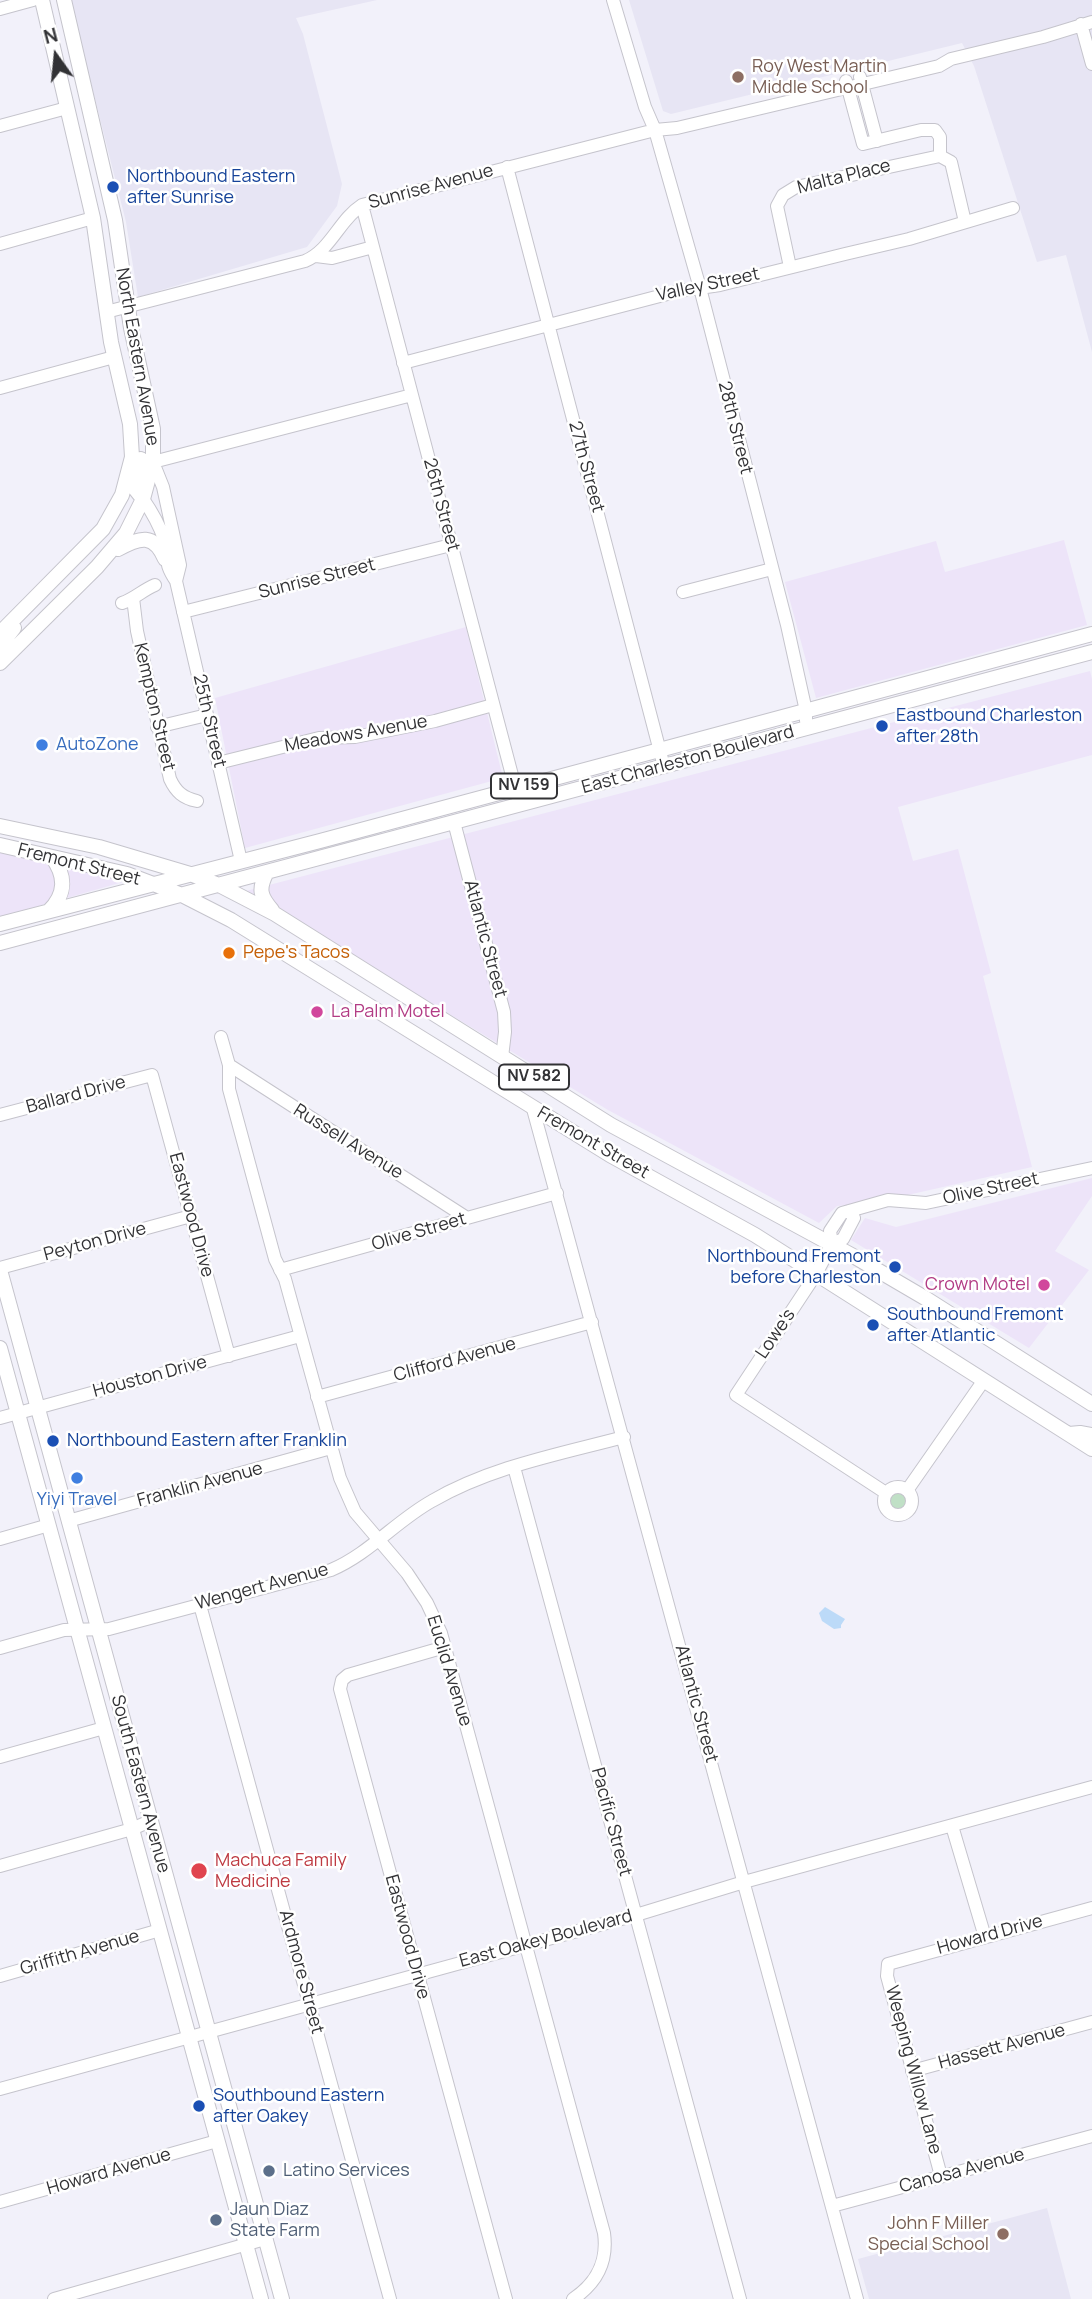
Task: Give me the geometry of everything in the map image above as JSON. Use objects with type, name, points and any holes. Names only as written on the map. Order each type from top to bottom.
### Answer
[{"type":"main road","name":"North Eastern Avenue","points":[[0,632],[103,529],[116,509],[132,457],[129,415],[114,357],[93,219],[42,0]]},
{"type":"main road","name":"North Eastern Avenue","points":[[0,663],[127,533],[143,499],[153,462],[154,437],[151,417],[127,307],[115,220],[65,0]]},
{"type":"main road","points":[[129,415],[141,441],[135,489],[143,499]]},
{"type":"main road","points":[[108,555],[130,542],[143,539],[156,543],[165,559]]},
{"type":"main road","points":[[0,646],[45,588]]},
{"type":"main road","name":"East Charleston Boulevard","points":[[0,925],[1092,634]]},
{"type":"main road","name":"East Charleston Boulevard","points":[[0,943],[1092,652]]},
{"type":"main road","points":[[980,682],[1004,657],[1039,666]]},
{"type":"main road","points":[[0,818],[18,828]]},
{"type":"main road","name":"Fremont Street","points":[[0,826],[99,846],[190,874],[219,885],[275,914],[626,1134],[832,1244],[935,1304],[1092,1404]]},
{"type":"main road","name":"Fremont Street","points":[[0,845],[127,874],[182,895],[231,920],[280,948],[533,1109],[755,1236],[1092,1449]]},
{"type":"main road","points":[[48,912],[63,892],[62,874],[52,857]]},
{"type":"main road","points":[[267,872],[260,884],[261,891],[275,914]]},
{"type":"main road","name":"South Eastern Avenue","points":[[0,1269],[282,2299]]},
{"type":"main road","name":"South Eastern Avenue","points":[[0,1348],[261,2299]]},
{"type":"main road","points":[[1069,1434],[1092,1435]]},
{"type":"street","points":[[0,9],[33,0]]},
{"type":"street","name":"28th Street","points":[[613,0],[645,107],[655,130]]},
{"type":"street","name":"28th Street","points":[[621,0],[651,104],[655,130],[772,569],[806,711],[806,728]]},
{"type":"street","points":[[1086,23],[1092,64]]},
{"type":"street","name":"Sunrise Avenue","points":[[316,256],[344,221],[362,205],[861,80],[939,66],[951,59],[1043,37],[1086,23]]},
{"type":"street","points":[[861,80],[877,141]]},
{"type":"street","points":[[847,84],[863,144],[921,130],[936,130],[940,137],[940,156],[951,162],[965,222]]},
{"type":"street","points":[[0,126],[67,108]]},
{"type":"street","name":"Malta Place","points":[[790,267],[777,212],[779,200],[789,190],[940,156]]},
{"type":"street","name":"27th Street","points":[[507,167],[663,766]]},
{"type":"street","name":"26th Street","points":[[362,205],[519,805]]},
{"type":"street","name":"Valley Street","points":[[403,363],[679,291],[909,239],[1013,208]]},
{"type":"street","points":[[0,244],[93,219]]},
{"type":"street","points":[[106,312],[316,256],[332,258],[373,247]]},
{"type":"street","points":[[0,388],[114,357]]},
{"type":"street","points":[[153,462],[412,395]]},
{"type":"street","name":"25th Street","points":[[153,462],[163,487],[180,565],[176,581]]},
{"type":"street","name":"25th Street","points":[[143,499],[159,525],[167,552],[165,559],[176,581],[241,861]]},
{"type":"street","name":"Sunrise Street","points":[[183,612],[451,545]]},
{"type":"street","points":[[683,592],[772,569]]},
{"type":"street","name":"Kempton Street","points":[[155,585],[128,601],[170,779],[181,796],[197,801]]},
{"type":"street","name":"Meadows Avenue","points":[[218,763],[319,738],[355,737],[435,721],[493,705]]},
{"type":"street","points":[[157,727],[207,715]]},
{"type":"street","name":"Atlantic Street","points":[[454,822],[504,1012],[502,1057]]},
{"type":"street","name":"Euclid Avenue","points":[[221,1037],[229,1065],[229,1089],[275,1259],[340,1478],[355,1512],[407,1573],[427,1603],[441,1633],[604,2233],[606,2245],[601,2270],[588,2294]]},
{"type":"street","name":"Russell Avenue","points":[[229,1065],[467,1218]]},
{"type":"street","name":"Ballard Drive","points":[[0,1115],[152,1075]]},
{"type":"street","name":"Eastwood Drive","points":[[152,1075],[229,1356]]},
{"type":"street","name":"Atlantic Street","points":[[533,1109],[858,2299]]},
{"type":"street","name":"Olive Street","points":[[816,1274],[832,1244],[831,1231],[842,1213],[888,1200],[926,1203],[1092,1168]]},
{"type":"street","name":"Olive Street","points":[[280,1270],[557,1193]]},
{"type":"street","name":"Peyton Drive","points":[[0,1269],[191,1216]]},
{"type":"street","name":"Lowe's","points":[[816,1274],[736,1395],[886,1493]]},
{"type":"street","name":"Clifford Avenue","points":[[317,1397],[592,1322]]},
{"type":"street","name":"Houston Drive","points":[[0,1418],[300,1336]]},
{"type":"street","points":[[908,1489],[984,1380]]},
{"type":"street","name":"Wengert Avenue","points":[[0,1648],[65,1630],[110,1629],[331,1570],[350,1562],[405,1518],[464,1484],[514,1466],[624,1437]]},
{"type":"street","name":"Franklin Avenue","points":[[68,1521],[331,1448]]},
{"type":"street","name":"Pacific Street","points":[[514,1466],[740,2299]]},
{"type":"street","points":[[894,1487],[908,1489],[913,1498],[911,1508],[899,1515],[886,1509],[886,1493],[894,1487]]},
{"type":"street","points":[[0,1539],[49,1525]]},
{"type":"street","name":"Ardmore Street","points":[[200,1605],[390,2299]]},
{"type":"street","name":"Eastwood Drive","points":[[445,1647],[348,1675],[342,1681],[340,1689],[506,2299]]},
{"type":"street","points":[[0,1757],[104,1728]]},
{"type":"street","name":"East Oakey Boulevard","points":[[0,2088],[636,1915],[744,1882],[1092,1787]]},
{"type":"street","points":[[0,1866],[132,1829],[150,1821]]},
{"type":"street","points":[[952,1826],[985,1937]]},
{"type":"street","name":"Howard Drive","points":[[888,1964],[1092,1908]]},
{"type":"street","name":"Griffith Avenue","points":[[0,1976],[160,1930]]},
{"type":"street","name":"Weeping Willow Lane","points":[[888,1964],[887,1976],[941,2176]]},
{"type":"street","name":"Hassett Avenue","points":[[912,2071],[1092,2022]]},
{"type":"street","name":"Canosa Avenue","points":[[832,2206],[1092,2136]]},
{"type":"street","name":"Howard Avenue","points":[[0,2202],[217,2141]]},
{"type":"street","points":[[54,2299],[265,2239]]},
{"type":"street","points":[[573,2299],[588,2294]]},
{"type":"shaded area","points":[[70,0],[377,0],[296,18],[303,34],[342,184],[337,206],[307,247],[138,297],[126,222]]},
{"type":"shaded area","points":[[629,0],[1092,0],[1092,352],[1066,255],[1037,262],[974,66],[962,43],[671,114],[663,111]]},
{"type":"shaded area","points":[[1064,540],[1087,625],[816,698],[785,582],[936,541],[945,572]]},
{"type":"shaded area","points":[[466,627],[503,778],[245,848],[215,698]]},
{"type":"shaded area","points":[[1090,671],[1092,755],[898,807],[913,861],[958,849],[991,973],[983,976],[1032,1167],[872,1203],[837,1206],[819,1223],[608,1110],[246,891]]},
{"type":"shaded area","points":[[0,851],[110,877],[123,882],[0,917]]},
{"type":"shaded area","points":[[1092,1178],[1092,1196],[1055,1251],[1089,1270],[1029,1348],[851,1240],[865,1218],[896,1227]]},
{"type":"shaded area","name":"John F Miller Special School","points":[[1047,2208],[1071,2299],[869,2299],[858,2259]]},
{"type":"green space","points":[[898,1492],[907,1496],[911,1505],[907,1514],[898,1518],[889,1514],[885,1505],[889,1496]]},
{"type":"water","points":[[825,1607],[845,1619],[841,1628],[834,1629],[822,1621],[819,1613]]},
{"type":"place","name":"Roy West Martin Middle School","points":[[738,77]]},
{"type":"place","name":"Northbound Eastern after Sunrise","points":[[113,187]]},
{"type":"place","name":"Eastbound Charleston after 28th","points":[[882,726]]},
{"type":"place","name":"AutoZone","points":[[42,745]]},
{"type":"place","name":"Pepe's Tacos","points":[[229,953]]},
{"type":"place","name":"La Palm Motel","points":[[317,1012]]},
{"type":"place","name":"Northbound Fremont before Charleston","points":[[895,1267]]},
{"type":"place","name":"Crown Motel","points":[[1044,1285]]},
{"type":"place","name":"Southbound Fremont after Atlantic","points":[[873,1325]]},
{"type":"place","name":"Northbound Eastern after Franklin","points":[[53,1441]]},
{"type":"place","name":"Yiyi Travel","points":[[77,1478]]},
{"type":"place","name":"Machuca Family Medicine","points":[[199,1871]]},
{"type":"place","name":"Southbound Eastern after Oakey","points":[[199,2106]]},
{"type":"place","name":"Latino Services","points":[[269,2171]]},
{"type":"place","name":"Jaun Diaz State Farm","points":[[216,2220]]},
{"type":"place","name":"John F Miller Special School","points":[[1003,2234]]}]
